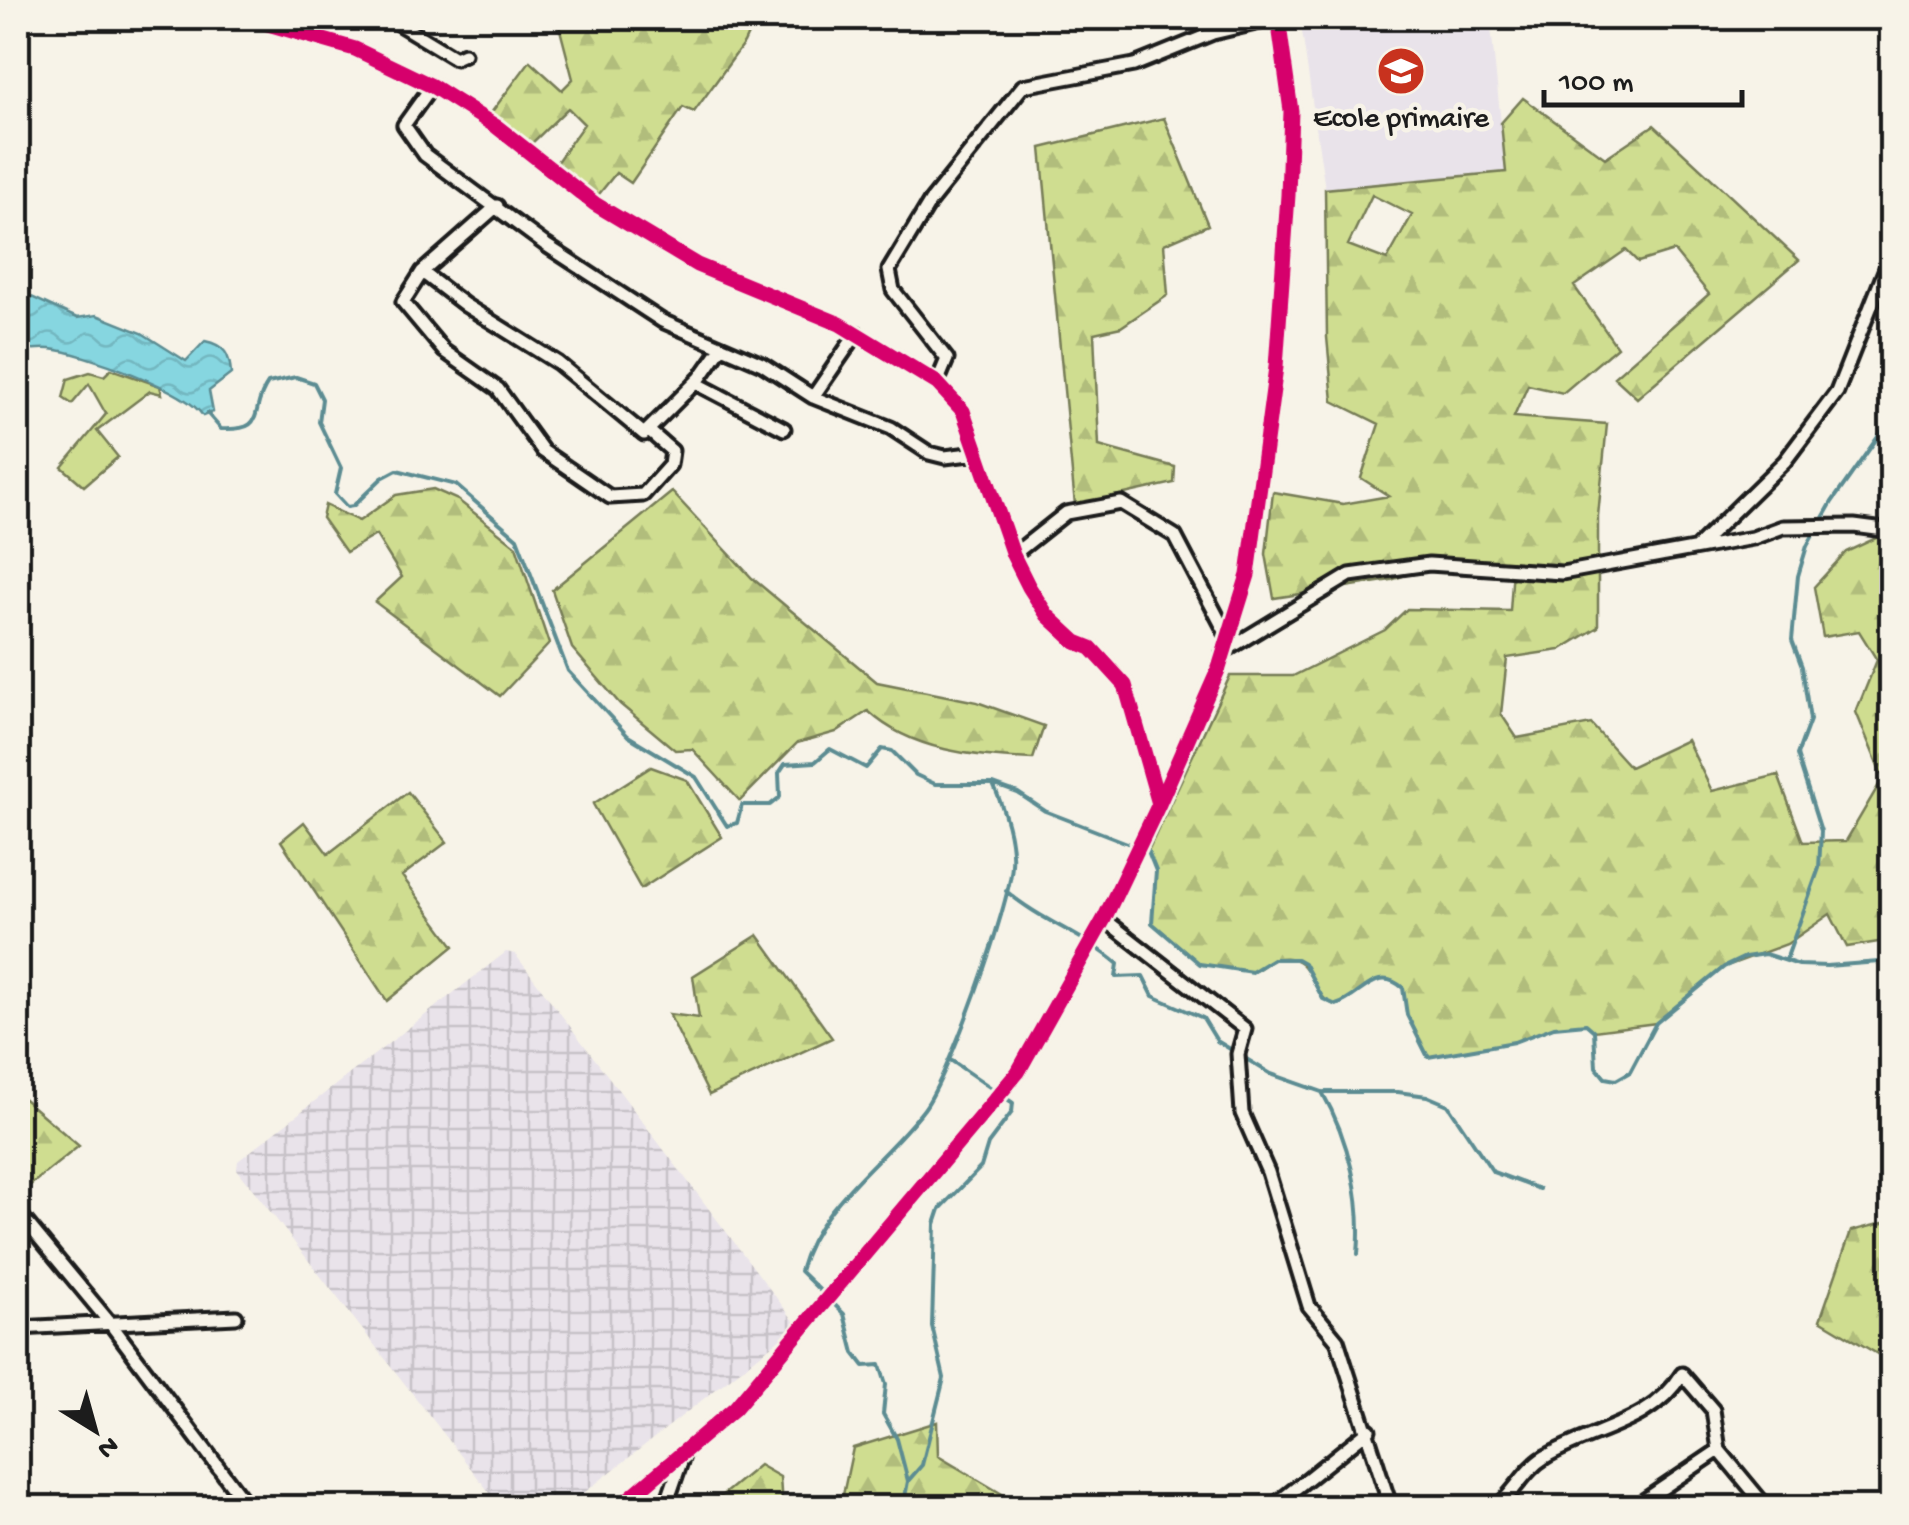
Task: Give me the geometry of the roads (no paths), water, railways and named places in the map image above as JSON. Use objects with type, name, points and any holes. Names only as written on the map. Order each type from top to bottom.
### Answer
[{"type":"street","points":[[247,18],[356,49],[432,86],[497,127],[595,204],[697,265],[857,333],[937,383],[962,411],[1013,555],[1047,615],[1101,656],[1125,685],[1160,804]]},
{"type":"street","points":[[389,18],[455,58],[464,54]]},
{"type":"street","points":[[618,1508],[683,1456],[734,1408],[1018,1072],[1104,919],[1134,850],[1160,804],[1223,652],[1248,574],[1276,367],[1291,112],[1277,18],[1214,33],[1134,65],[1024,86],[930,202],[889,270],[893,290],[947,359],[937,383]]},
{"type":"street","points":[[432,86],[404,125],[426,156],[600,283],[662,321],[762,364],[813,397],[891,428],[929,452],[945,457],[978,453]]},
{"type":"street","points":[[497,206],[422,272],[403,302],[444,352],[498,389],[543,451],[610,497],[643,495],[654,487],[674,457],[649,431]]},
{"type":"street","points":[[1697,547],[1784,460],[1836,392],[1892,252]]},
{"type":"street","points":[[422,272],[465,306],[558,362],[640,432],[649,431],[696,383],[721,348]]},
{"type":"street","points":[[813,397],[857,333]]},
{"type":"street","points":[[696,383],[784,428]]},
{"type":"street","points":[[1013,555],[1066,514],[1122,503],[1174,536],[1228,637]]},
{"type":"street","points":[[1223,652],[1350,576],[1429,564],[1562,573],[1754,538],[1783,528],[1854,526],[1892,532]]},
{"type":"street","points":[[1104,919],[1245,1029],[1238,1054],[1242,1114],[1268,1172],[1304,1294],[1314,1316],[1337,1340],[1370,1430],[1391,1508]]},
{"type":"street","points":[[18,1212],[110,1323],[249,1508]]},
{"type":"street","points":[[18,1328],[236,1317]]},
{"type":"street","points":[[1496,1508],[1546,1457],[1638,1416],[1671,1393],[1682,1374],[1713,1410],[1720,1450],[1767,1508]]},
{"type":"street","points":[[1270,1508],[1370,1430]]},
{"type":"street","points":[[1634,1508],[1720,1450]]},
{"type":"street","points":[[664,1508],[683,1456]]},
{"type":"water","points":[[18,285],[27,295],[77,318],[97,315],[142,333],[186,361],[205,341],[222,348],[228,356],[231,374],[209,391],[213,412],[203,416],[156,384],[85,357],[50,349],[18,350]]},
{"type":"waterway","points":[[207,413],[221,429],[246,427],[252,423],[268,383],[296,377],[314,383],[322,399],[319,422],[341,468],[335,494],[347,507],[397,470],[456,485],[517,538],[568,671],[628,736],[696,777],[727,826],[737,823],[742,805],[770,805],[780,797],[779,773],[785,764],[815,762],[830,749],[866,768],[882,749],[892,751],[916,775],[935,784],[993,784],[1018,793],[1045,811],[1148,851],[1156,871],[1152,923],[1200,964],[1252,972],[1273,959],[1297,959],[1304,963],[1323,999],[1336,1005],[1377,981],[1385,979],[1403,988],[1407,1015],[1428,1057],[1514,1042],[1554,1027],[1586,1024],[1594,1031],[1596,1067],[1605,1078],[1616,1080],[1630,1072],[1656,1023],[1724,967],[1745,957],[1765,954],[1799,965],[1827,966],[1892,961]]},
{"type":"waterway","points":[[1786,960],[1819,868],[1821,831],[1797,755],[1810,720],[1802,667],[1792,640],[1798,576],[1807,546],[1832,502],[1892,417]]},
{"type":"waterway","points":[[903,1508],[908,1481],[897,1439],[883,1414],[886,1384],[880,1365],[864,1366],[854,1353],[844,1314],[800,1271],[809,1247],[836,1204],[924,1109],[962,1029],[1001,916],[1012,865],[1007,824],[993,784]]},
{"type":"waterway","points":[[1006,891],[1118,964],[1116,977],[1143,976],[1153,996],[1203,1018],[1217,1041],[1235,1052]]},
{"type":"waterway","points":[[1243,1057],[1271,1074],[1322,1092],[1340,1130],[1352,1170],[1358,1254]]},
{"type":"waterway","points":[[908,1481],[922,1465],[944,1378],[932,1326],[935,1224],[940,1209],[981,1167],[988,1144],[1012,1112],[1013,1103],[952,1061]]},
{"type":"waterway","points":[[1324,1092],[1398,1092],[1427,1096],[1448,1105],[1493,1172],[1539,1189]]},
{"type":"place","name":"Ecole primaire","points":[[1401,71]]}]
